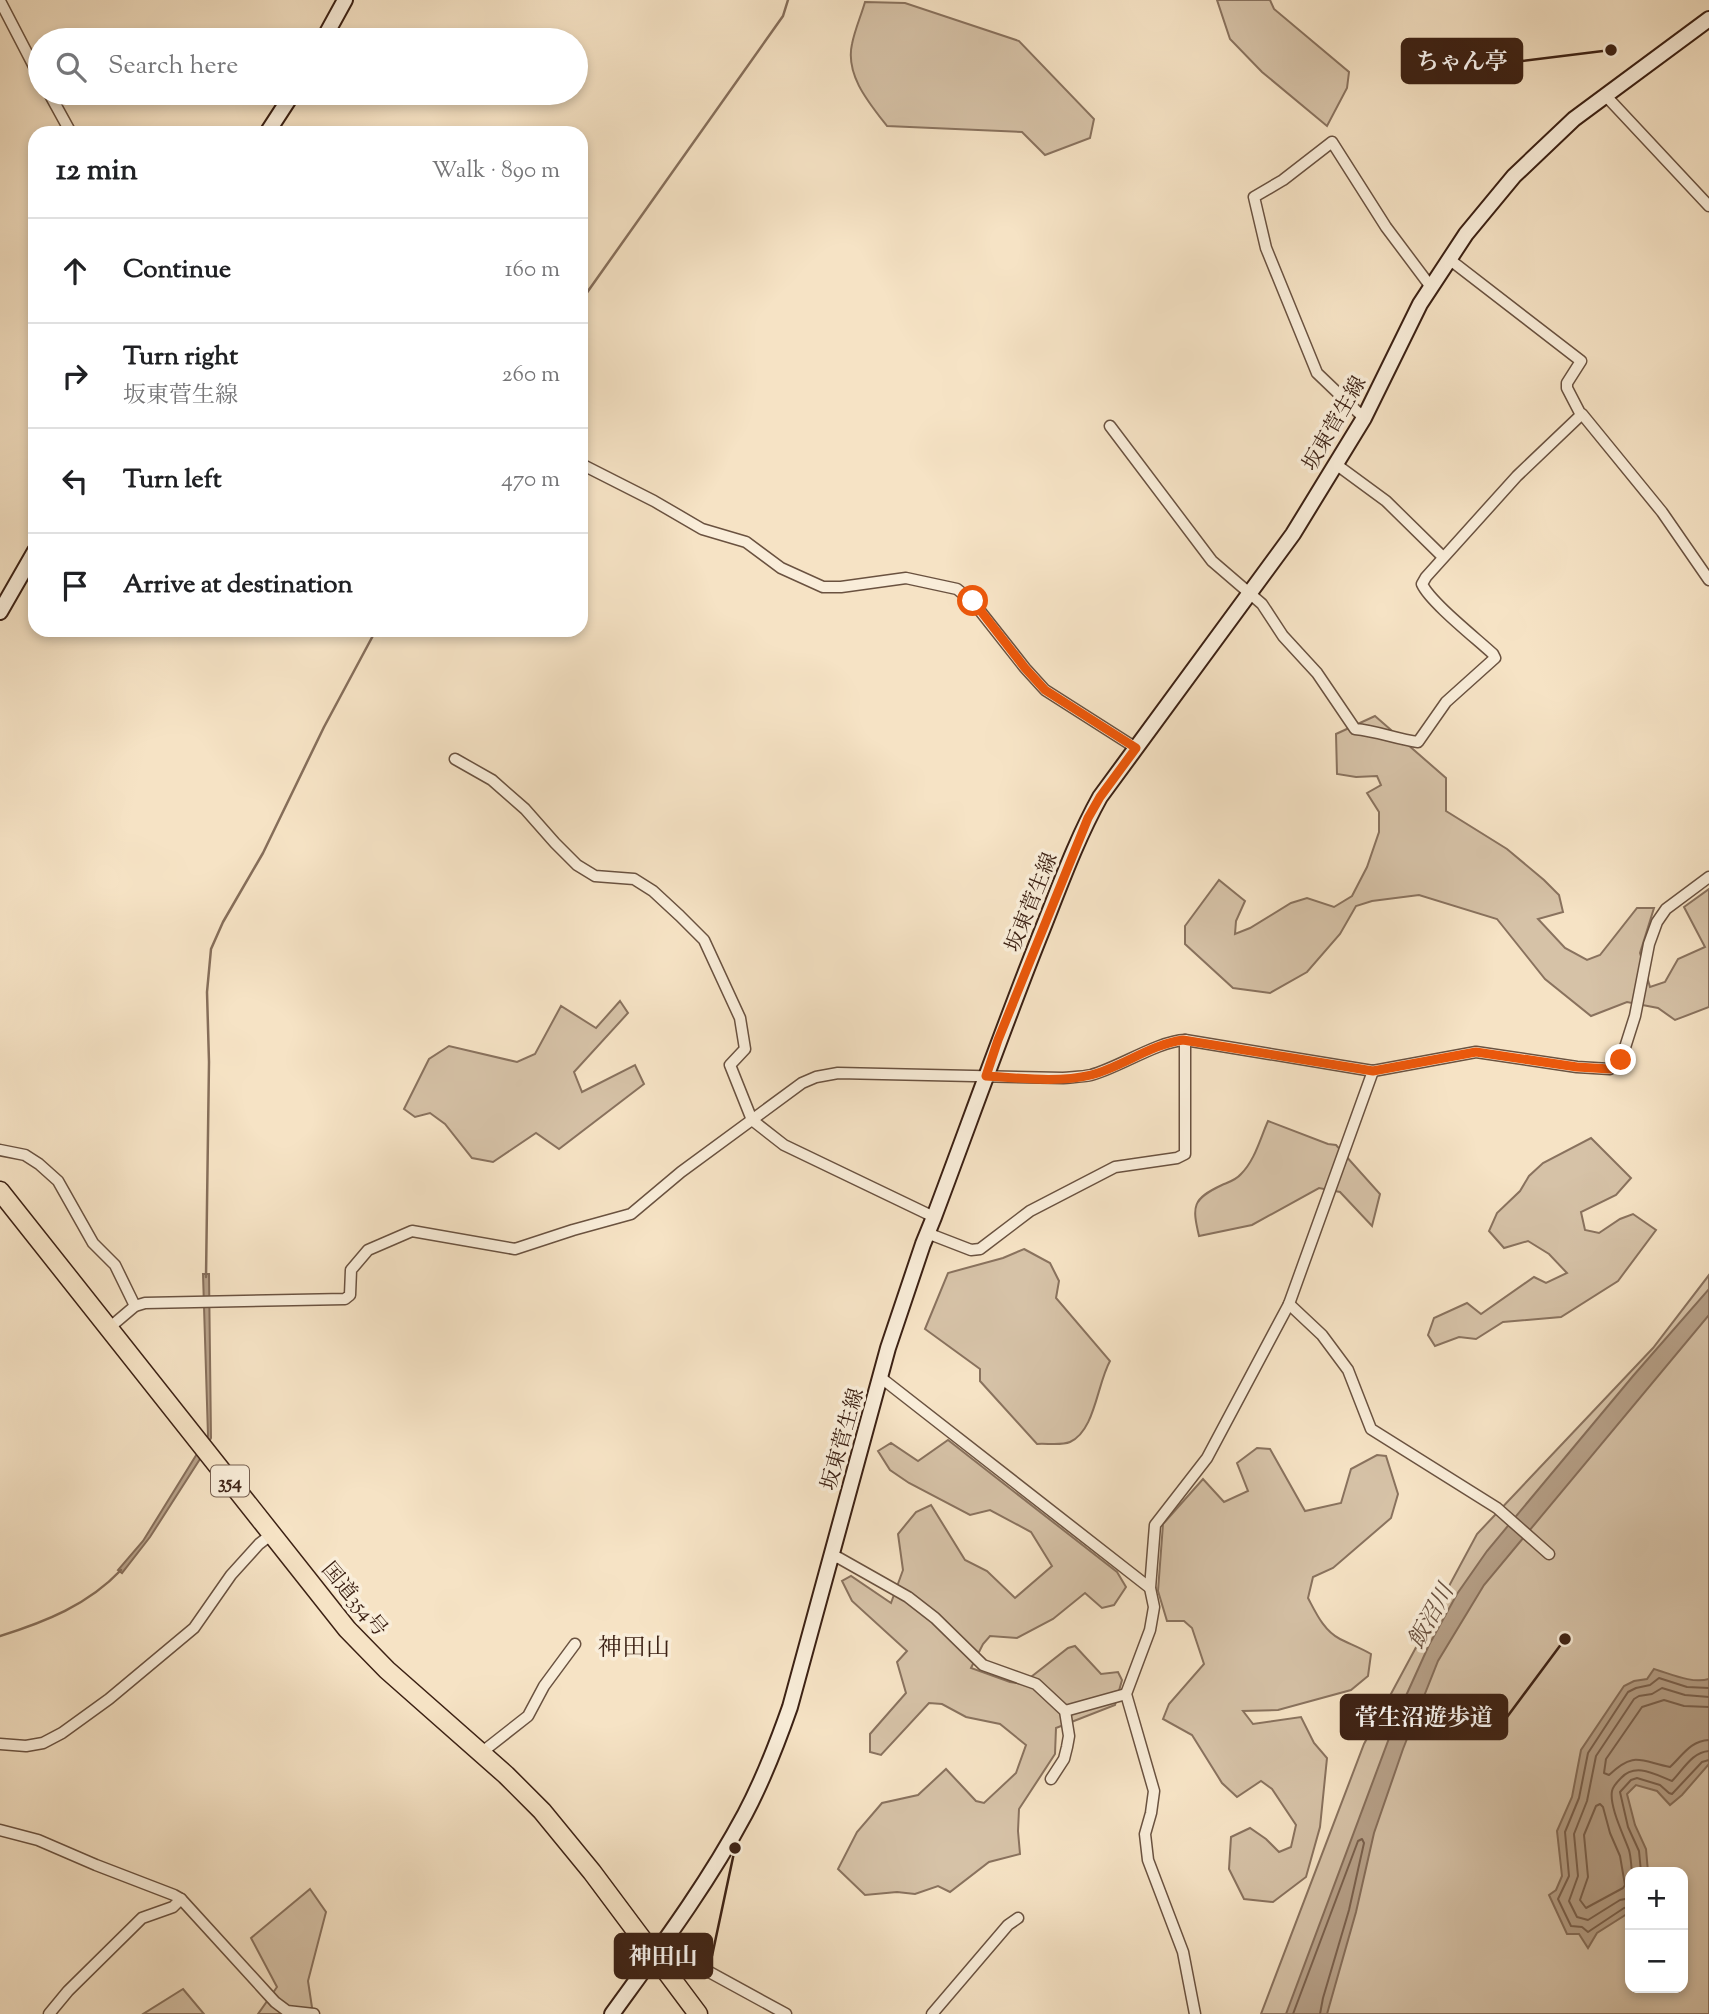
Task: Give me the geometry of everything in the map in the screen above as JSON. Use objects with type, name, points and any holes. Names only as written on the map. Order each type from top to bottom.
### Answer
[{"type":"highway","name":"国道354号","points":[[0,1191],[347,1629],[542,1811],[592,1872],[698,2014]]},
{"type":"main road","points":[[330,28],[345,0]]},
{"type":"main road","name":"坂東菅生線","points":[[612,2014],[706,1880],[762,1779],[790,1707],[888,1348],[927,1233],[998,1040],[1088,818],[1100,797],[1293,534],[1364,418],[1420,304],[1466,234],[1514,176],[1574,119],[1709,19]]},
{"type":"main road","points":[[272,126],[285,105]]},
{"type":"main road","points":[[0,612],[28,563]]},
{"type":"street","points":[[0,1],[28,55]]},
{"type":"street","points":[[1606,96],[1709,206]]},
{"type":"street","points":[[55,105],[67,126]]},
{"type":"street","points":[[1364,418],[1318,373],[1266,248],[1254,197],[1283,180],[1332,142],[1385,227],[1431,287]]},
{"type":"street","points":[[1449,259],[1581,361],[1567,383],[1581,415],[1662,512],[1709,580]]},
{"type":"street","points":[[1110,426],[1212,561],[1262,604],[1283,636],[1317,673],[1355,729],[1418,742],[1446,702],[1495,658],[1437,603],[1422,584],[1517,476],[1581,415]]},
{"type":"street","points":[[1337,465],[1386,501],[1443,557]]},
{"type":"street","points":[[588,468],[702,529],[746,542],[781,568],[823,587],[906,578],[957,589],[973,601],[1045,690],[1136,748]]},
{"type":"street","points":[[455,759],[492,780],[517,802],[577,865],[595,876],[634,880],[653,891],[704,940],[740,1017],[745,1049],[730,1065],[752,1120],[784,1145],[934,1217]]},
{"type":"street","points":[[109,1328],[135,1306],[145,1303],[345,1299],[350,1295],[352,1269],[368,1250],[412,1231],[515,1249],[631,1214],[681,1172],[802,1083],[838,1073],[1063,1078],[1091,1075],[1185,1040],[1373,1071],[1476,1052],[1577,1067],[1610,1069],[1621,1060],[1635,1016],[1649,944],[1657,922],[1666,909],[1709,877]]},
{"type":"street","points":[[927,1233],[971,1250],[980,1249],[1030,1211],[1115,1167],[1177,1158],[1185,1154],[1185,1040]]},
{"type":"street","points":[[1195,2014],[1183,1952],[1148,1860],[1145,1834],[1152,1814],[1154,1791],[1126,1694],[1150,1630],[1154,1607],[1150,1588],[1155,1525],[1207,1458],[1289,1304],[1373,1071]]},
{"type":"street","points":[[0,1150],[25,1155],[40,1164],[58,1181],[93,1243],[115,1265],[135,1306]]},
{"type":"street","points":[[1289,1304],[1322,1335],[1349,1370],[1371,1429],[1497,1507],[1547,1552]]},
{"type":"street","points":[[880,1377],[1150,1588]]},
{"type":"street","points":[[0,1744],[26,1746],[43,1742],[62,1733],[109,1699],[194,1628],[231,1575],[259,1544],[272,1534]]},
{"type":"street","points":[[831,1556],[908,1597],[935,1618],[983,1665],[1037,1684],[1065,1711],[1069,1736],[1067,1747],[1064,1759],[1051,1779]]},
{"type":"street","points":[[479,1752],[528,1716],[544,1686],[575,1644]]},
{"type":"street","points":[[1065,1711],[1126,1694]]},
{"type":"street","points":[[0,1830],[38,1840],[181,1899],[275,2002],[287,2011],[314,2014]]},
{"type":"street","points":[[49,2014],[68,1991],[142,1918],[173,1907],[181,1899]]},
{"type":"street","points":[[932,2014],[1008,1925],[1018,1918]]},
{"type":"street","points":[[680,1956],[786,2014]]},
{"type":"shaded area","points":[[1217,0],[1270,0],[1274,9],[1349,72],[1347,88],[1327,126],[1262,72],[1230,39]]},
{"type":"shaded area","points":[[865,2],[905,3],[1019,41],[1094,119],[1090,138],[1045,155],[1022,132],[887,126],[860,88],[852,67],[852,44]]},
{"type":"shaded area","points":[[1375,716],[1446,778],[1446,811],[1507,849],[1559,895],[1563,912],[1538,919],[1565,948],[1587,960],[1600,955],[1637,908],[1654,908],[1640,953],[1650,987],[1665,982],[1678,959],[1705,947],[1684,907],[1709,889],[1709,1007],[1675,1020],[1658,1008],[1627,1002],[1591,1016],[1545,979],[1497,919],[1419,895],[1372,901],[1356,906],[1340,934],[1307,972],[1270,993],[1233,988],[1185,944],[1185,926],[1219,880],[1245,901],[1236,921],[1235,934],[1291,903],[1307,898],[1334,907],[1352,896],[1367,867],[1379,832],[1379,812],[1367,793],[1381,785],[1377,776],[1337,774],[1336,734]]},
{"type":"shaded area","points":[[620,1001],[628,1013],[574,1072],[582,1092],[635,1065],[644,1084],[559,1149],[536,1133],[493,1162],[472,1158],[445,1124],[430,1113],[415,1117],[404,1109],[429,1059],[449,1046],[517,1062],[535,1054],[561,1006],[596,1028]]},
{"type":"shaded area","points":[[1268,1121],[1336,1145],[1380,1194],[1372,1226],[1340,1192],[1319,1188],[1252,1225],[1199,1236],[1195,1210],[1200,1199],[1237,1178],[1246,1168],[1254,1156]]},
{"type":"shaded area","points":[[1591,1138],[1631,1178],[1616,1195],[1581,1212],[1585,1230],[1599,1233],[1633,1214],[1656,1230],[1618,1281],[1561,1317],[1503,1322],[1476,1339],[1459,1337],[1435,1346],[1428,1335],[1434,1318],[1467,1303],[1481,1314],[1534,1277],[1546,1283],[1567,1273],[1549,1254],[1528,1241],[1504,1248],[1489,1231],[1497,1213],[1543,1163]]},
{"type":"shaded area","points":[[1024,1249],[1050,1263],[1059,1281],[1056,1298],[1110,1361],[1085,1428],[1066,1443],[1037,1444],[980,1381],[980,1369],[925,1329],[948,1273],[1003,1258]]},
{"type":"shaded area","points":[[1709,1275],[1709,2014],[1261,2014],[1364,1744],[1477,1534],[1653,1348]]},
{"type":"shaded area","points":[[948,1440],[1117,1572],[1126,1587],[1114,1605],[1102,1608],[1085,1593],[1053,1619],[1017,1638],[990,1636],[971,1668],[1022,1684],[1068,1648],[1075,1646],[1101,1674],[1118,1672],[1122,1680],[1115,1705],[1056,1728],[1055,1754],[1019,1809],[1020,1854],[989,1862],[950,1892],[938,1886],[915,1894],[897,1892],[865,1895],[838,1869],[857,1832],[882,1803],[918,1795],[946,1769],[976,1801],[984,1803],[1016,1773],[1026,1745],[1000,1724],[966,1717],[942,1704],[929,1703],[881,1755],[870,1752],[870,1734],[906,1693],[897,1662],[907,1651],[852,1601],[842,1581],[851,1576],[891,1603],[903,1570],[898,1534],[916,1512],[931,1505],[965,1560],[987,1571],[1015,1598],[1052,1566],[1031,1532],[990,1510],[970,1515],[909,1483],[890,1470],[878,1451],[891,1443],[918,1461]]},
{"type":"shaded area","points":[[1257,1448],[1270,1449],[1305,1511],[1341,1503],[1351,1469],[1377,1455],[1386,1456],[1398,1494],[1391,1518],[1333,1568],[1313,1577],[1308,1598],[1329,1631],[1371,1654],[1368,1676],[1351,1690],[1278,1710],[1243,1711],[1253,1724],[1301,1717],[1314,1743],[1327,1758],[1320,1827],[1306,1877],[1273,1902],[1244,1899],[1229,1869],[1231,1837],[1250,1828],[1279,1852],[1291,1847],[1296,1825],[1272,1789],[1261,1781],[1237,1797],[1222,1783],[1192,1735],[1163,1719],[1169,1704],[1204,1664],[1192,1628],[1184,1621],[1167,1621],[1158,1591],[1163,1524],[1203,1479],[1224,1502],[1248,1491],[1237,1463]]},
{"type":"shaded area","points":[[310,1889],[326,1912],[308,1981],[313,2014],[258,2014],[277,1987],[251,1938]]},
{"type":"shaded area","points":[[183,1989],[204,2014],[143,2014]]},
{"type":"water","points":[[203,1274],[209,1274],[211,1438],[150,1537],[122,1573],[118,1570],[143,1541],[208,1436]]},
{"type":"water","points":[[1709,1289],[1709,1315],[1484,1585],[1438,1661],[1403,1749],[1374,1833],[1356,1912],[1327,2014],[1286,2014],[1400,1709],[1429,1645],[1457,1594],[1487,1551]]},
{"type":"water","points":[[1654,1669],[1689,1679],[1709,1679],[1709,1764],[1670,1805],[1657,1791],[1636,1785],[1627,1794],[1635,1825],[1646,1849],[1648,1867],[1625,1867],[1625,1915],[1597,1933],[1588,1948],[1579,1934],[1567,1934],[1549,1895],[1556,1890],[1562,1876],[1557,1831],[1572,1797],[1581,1750],[1624,1686],[1647,1679]]},
{"type":"waterway","points":[[588,291],[783,16],[788,0]]},
{"type":"waterway","points":[[206,1277],[209,1062],[207,992],[211,949],[223,922],[263,853],[324,727],[372,637]]},
{"type":"waterway","points":[[0,1636],[33,1625],[80,1603],[121,1570]]},
{"type":"place","name":"ちゃん亭","points":[[1611,50]]},
{"type":"place","name":"菅生沼遊歩道","points":[[1565,1639]]},
{"type":"place","name":"神田山","points":[[735,1848]]},
{"type":"district","name":"神田山","points":[[634,1647]]},
{"type":"route","points":[[973,601],[1045,690],[1136,748],[1088,818],[986,1076],[1063,1078],[1091,1075],[1179,1040],[1373,1071],[1476,1052],[1577,1067],[1610,1069],[1621,1060]]},
{"type":"water label","name":"飯沼川","points":[[1430,1616]]}]
